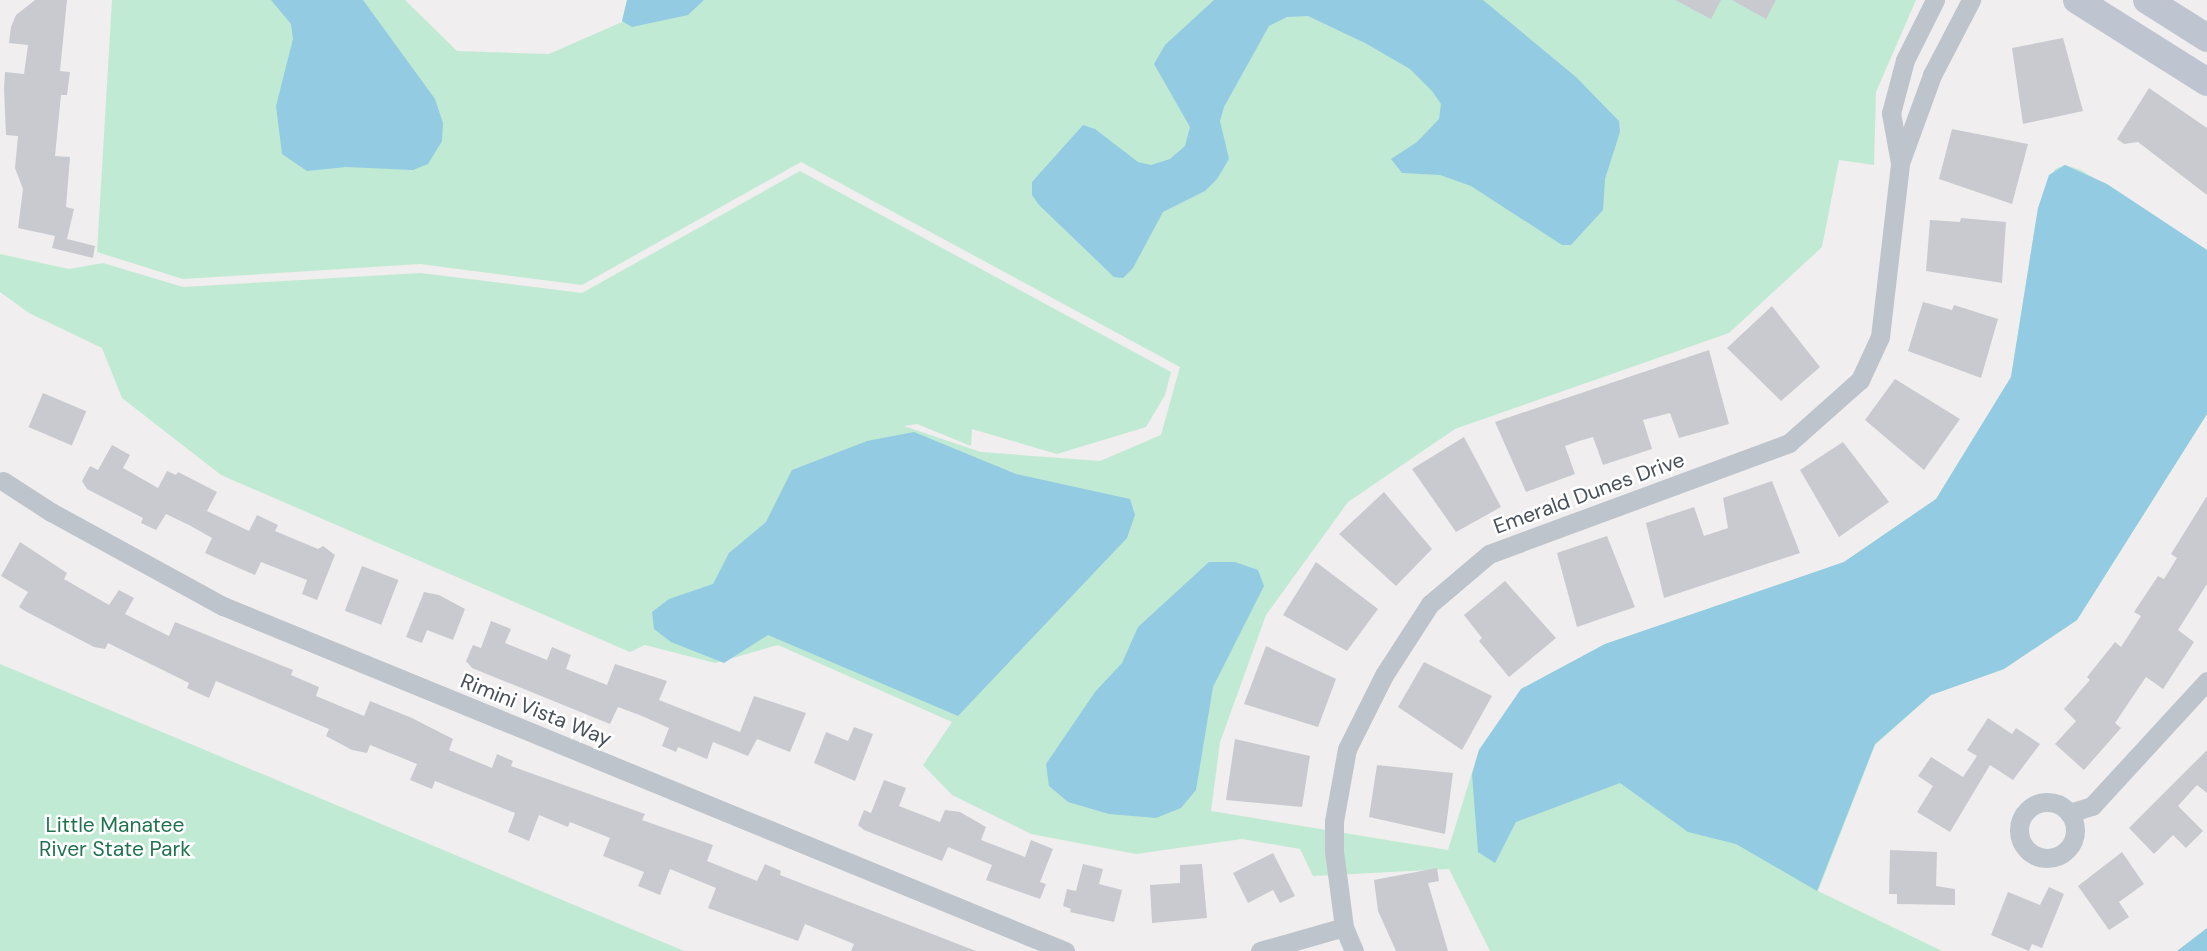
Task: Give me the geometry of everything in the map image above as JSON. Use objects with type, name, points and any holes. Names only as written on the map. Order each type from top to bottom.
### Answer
[{"type":"street","name":"Emerald Dunes Drive","points":[[1900,163],[1891,113],[1905,60],[1935,0]]},
{"type":"street","name":"Emerald Dunes Drive","points":[[1354,951],[1344,927],[1334,821],[1347,749],[1384,675],[1430,604],[1489,554],[1789,443],[1828,413],[1860,380],[1880,337],[1900,163],[1932,75],[1971,0]]},
{"type":"street","points":[[2147,0],[2207,38]]},
{"type":"street","points":[[2093,4],[2207,82]]},
{"type":"street","name":"Rimini Vista Way","points":[[4,481],[165,577],[223,606],[1065,951]]},
{"type":"street","points":[[2069,813],[2092,806],[2207,681]]},
{"type":"street","points":[[1260,951],[1344,927]]},
{"type":"green space","points":[[112,0],[405,0],[457,51],[549,54],[622,22],[627,0],[1916,0],[1876,92],[1874,165],[1839,160],[1822,247],[1729,333],[1455,429],[1348,502],[1266,615],[1220,742],[1211,811],[1448,850],[1479,750],[1521,689],[1605,644],[1844,562],[1936,499],[2011,377],[2038,208],[2055,169],[2065,165],[2081,170],[2207,250],[2207,414],[2077,620],[2004,669],[1931,695],[1875,745],[1818,891],[1942,951],[1490,951],[1449,869],[1313,876],[1300,849],[1242,839],[1136,854],[1031,834],[952,795],[923,765],[952,722],[778,645],[715,663],[645,645],[630,652],[221,475],[122,398],[102,348],[29,313],[0,292],[0,254],[69,269],[103,263],[183,287],[420,273],[582,293],[800,171],[1171,372],[1165,395],[1146,427],[1057,454],[972,429],[971,446],[917,424],[904,426],[981,452],[1100,461],[1161,435],[1180,367],[801,162],[582,285],[420,264],[183,279],[97,252]]},
{"type":"green space","name":"Little Manatee River State Park","points":[[0,664],[684,951],[0,951]]},
{"type":"water","points":[[271,0],[363,0],[435,99],[443,123],[442,141],[428,164],[413,170],[346,167],[307,171],[282,154],[276,106],[293,39],[291,24]]},
{"type":"water","points":[[627,0],[704,0],[688,15],[632,27],[622,21]]},
{"type":"water","points":[[1214,0],[1483,0],[1576,77],[1619,121],[1620,132],[1605,179],[1603,210],[1571,245],[1562,245],[1471,186],[1440,175],[1402,173],[1391,159],[1417,142],[1439,119],[1441,104],[1432,91],[1410,69],[1365,43],[1308,16],[1287,17],[1269,26],[1224,107],[1220,121],[1229,159],[1217,179],[1205,191],[1163,212],[1133,268],[1123,278],[1114,277],[1039,205],[1032,195],[1032,182],[1083,125],[1095,129],[1138,162],[1151,165],[1170,159],[1185,146],[1190,127],[1154,64],[1165,45]]},
{"type":"water","points":[[2065,165],[2107,184],[2207,250],[2207,414],[2077,620],[2004,669],[1931,695],[1875,744],[1817,891],[1736,844],[1688,832],[1620,783],[1516,822],[1495,863],[1478,852],[1472,774],[1479,750],[1521,689],[1605,644],[1844,562],[1936,499],[2011,377],[2038,208],[2049,175]]},
{"type":"water","points":[[914,432],[1016,474],[1130,499],[1135,515],[1127,538],[958,716],[768,635],[724,663],[671,642],[654,629],[652,612],[669,599],[713,584],[729,553],[766,522],[792,470],[867,441]]},
{"type":"water","points":[[1209,562],[1235,562],[1258,570],[1264,586],[1213,687],[1196,790],[1181,808],[1156,818],[1109,814],[1068,802],[1049,786],[1046,764],[1095,692],[1122,663],[1138,627]]},
{"type":"water","points":[[2207,928],[2207,951],[2177,951]]},
{"type":"building","points":[[35,0],[67,0],[60,71],[70,72],[67,95],[61,95],[55,156],[70,157],[66,207],[74,209],[67,239],[95,246],[93,258],[52,248],[55,236],[18,228],[23,189],[15,168],[18,136],[6,135],[5,72],[24,74],[28,45],[9,43],[11,27],[16,15]]},
{"type":"building","points":[[1675,0],[1721,0],[1711,19]]},
{"type":"building","points":[[1732,0],[1776,0],[1766,19]]},
{"type":"building","points":[[2063,38],[2083,111],[2023,124],[2012,48]]},
{"type":"building","points":[[2149,88],[2207,128],[2207,195],[2138,142],[2124,144],[2117,139]]},
{"type":"building","points":[[1952,129],[2028,144],[2012,204],[1939,179]]},
{"type":"building","points":[[1961,218],[2006,222],[2002,283],[1926,271],[1930,220],[1960,222]]},
{"type":"building","points":[[1923,302],[1952,310],[1954,305],[1998,319],[1981,378],[1908,351]]},
{"type":"building","points":[[1772,306],[1820,367],[1781,401],[1727,348]]},
{"type":"building","points":[[1709,350],[1729,424],[1679,438],[1670,413],[1643,420],[1652,449],[1603,465],[1593,437],[1579,441],[1565,446],[1575,474],[1526,492],[1495,422]]},
{"type":"building","points":[[1895,379],[1960,419],[1924,470],[1865,420]]},
{"type":"building","points":[[43,393],[86,411],[72,445],[29,427]]},
{"type":"building","points":[[1464,437],[1501,507],[1456,532],[1412,469]]},
{"type":"building","points":[[1843,442],[1889,502],[1839,537],[1800,470]]},
{"type":"building","points":[[112,445],[130,455],[123,468],[158,488],[167,471],[176,475],[178,472],[217,492],[207,511],[249,531],[257,515],[278,525],[275,531],[318,549],[323,546],[335,555],[317,600],[302,594],[307,580],[261,562],[255,575],[205,553],[212,538],[189,525],[166,514],[156,530],[141,523],[143,518],[87,489],[82,481],[90,466],[98,470]]},
{"type":"building","points":[[1772,481],[1800,553],[1664,598],[1646,523],[1694,507],[1704,536],[1728,528],[1723,498]]},
{"type":"building","points":[[1384,492],[1432,549],[1396,586],[1339,534]]},
{"type":"building","points":[[2207,496],[2207,584],[2178,630],[2194,642],[2163,689],[2146,677],[2115,723],[2121,728],[2084,770],[2055,744],[2076,721],[2064,709],[2090,680],[2087,677],[2115,642],[2121,647],[2141,616],[2134,612],[2158,576],[2164,579],[2177,558],[2171,554]]},
{"type":"building","points":[[1607,536],[1635,607],[1577,627],[1557,553]]},
{"type":"building","points":[[20,542],[67,573],[64,579],[109,605],[119,590],[134,598],[125,614],[169,636],[175,622],[293,670],[291,675],[319,687],[316,696],[364,716],[370,701],[453,739],[449,750],[492,768],[497,754],[513,761],[511,766],[645,814],[642,820],[713,845],[707,861],[757,881],[765,864],[781,871],[780,875],[976,951],[851,951],[854,944],[805,924],[798,941],[708,908],[716,888],[670,869],[660,895],[638,886],[644,872],[603,856],[610,838],[570,822],[568,827],[539,815],[529,841],[508,832],[515,813],[435,781],[432,789],[410,780],[417,764],[370,745],[367,753],[352,750],[326,736],[329,729],[216,681],[209,698],[187,688],[189,683],[108,643],[105,649],[94,647],[25,611],[19,607],[28,592],[1,576]]},
{"type":"building","points":[[1316,562],[1378,609],[1347,651],[1283,615]]},
{"type":"building","points":[[362,566],[398,580],[381,625],[345,611]]},
{"type":"building","points":[[1505,581],[1556,638],[1509,677],[1479,641],[1482,638],[1464,615]]},
{"type":"building","points":[[424,592],[439,595],[465,609],[453,640],[427,630],[422,643],[406,637]]},
{"type":"building","points":[[491,621],[511,629],[505,643],[547,660],[552,647],[571,655],[566,669],[607,685],[615,664],[667,681],[659,700],[740,732],[754,696],[806,713],[790,752],[757,739],[748,756],[713,742],[707,759],[678,747],[676,752],[662,746],[669,728],[642,716],[618,707],[610,724],[472,668],[466,661],[473,645],[481,648]]},
{"type":"building","points":[[1266,646],[1336,679],[1318,727],[1244,704]]},
{"type":"building","points":[[1424,662],[1492,696],[1462,750],[1398,707]]},
{"type":"building","points":[[1988,718],[2012,734],[2016,728],[2040,744],[2013,780],[1990,765],[1950,832],[1917,812],[1933,786],[1918,776],[1931,757],[1963,777],[1977,756],[1967,750]]},
{"type":"building","points":[[854,727],[873,734],[855,781],[814,763],[826,732],[848,741]]},
{"type":"building","points":[[1235,739],[1310,756],[1302,807],[1226,800]]},
{"type":"building","points":[[2207,750],[2207,793],[2197,785],[2178,806],[2203,831],[2186,848],[2173,835],[2154,854],[2129,828]]},
{"type":"building","points":[[1377,765],[1453,773],[1445,834],[1369,817]]},
{"type":"building","points":[[884,780],[906,788],[899,806],[940,822],[945,810],[960,812],[986,827],[981,840],[1025,857],[1031,840],[1053,849],[1040,882],[1046,884],[1040,899],[986,880],[992,865],[948,847],[942,861],[864,830],[858,825],[864,810],[871,813]]},
{"type":"building","points":[[1890,850],[1937,852],[1936,886],[1955,889],[1955,905],[1897,904],[1897,894],[1889,894]]},
{"type":"building","points":[[2122,852],[2144,884],[2119,902],[2129,917],[2109,930],[2078,886]]},
{"type":"building","points":[[1273,853],[1295,896],[1280,903],[1273,890],[1248,903],[1233,873]]},
{"type":"building","points":[[1083,864],[1103,869],[1099,884],[1122,890],[1114,922],[1070,912],[1071,909],[1063,906],[1067,889],[1076,891]]},
{"type":"building","points":[[1202,864],[1207,918],[1152,923],[1150,885],[1180,883],[1180,865]]},
{"type":"building","points":[[1437,868],[1439,881],[1428,883],[1448,951],[1396,951],[1378,911],[1374,880]]},
{"type":"building","points":[[2049,887],[2064,894],[2042,948],[2032,944],[2029,951],[1991,935],[2008,892],[2040,905]]}]
